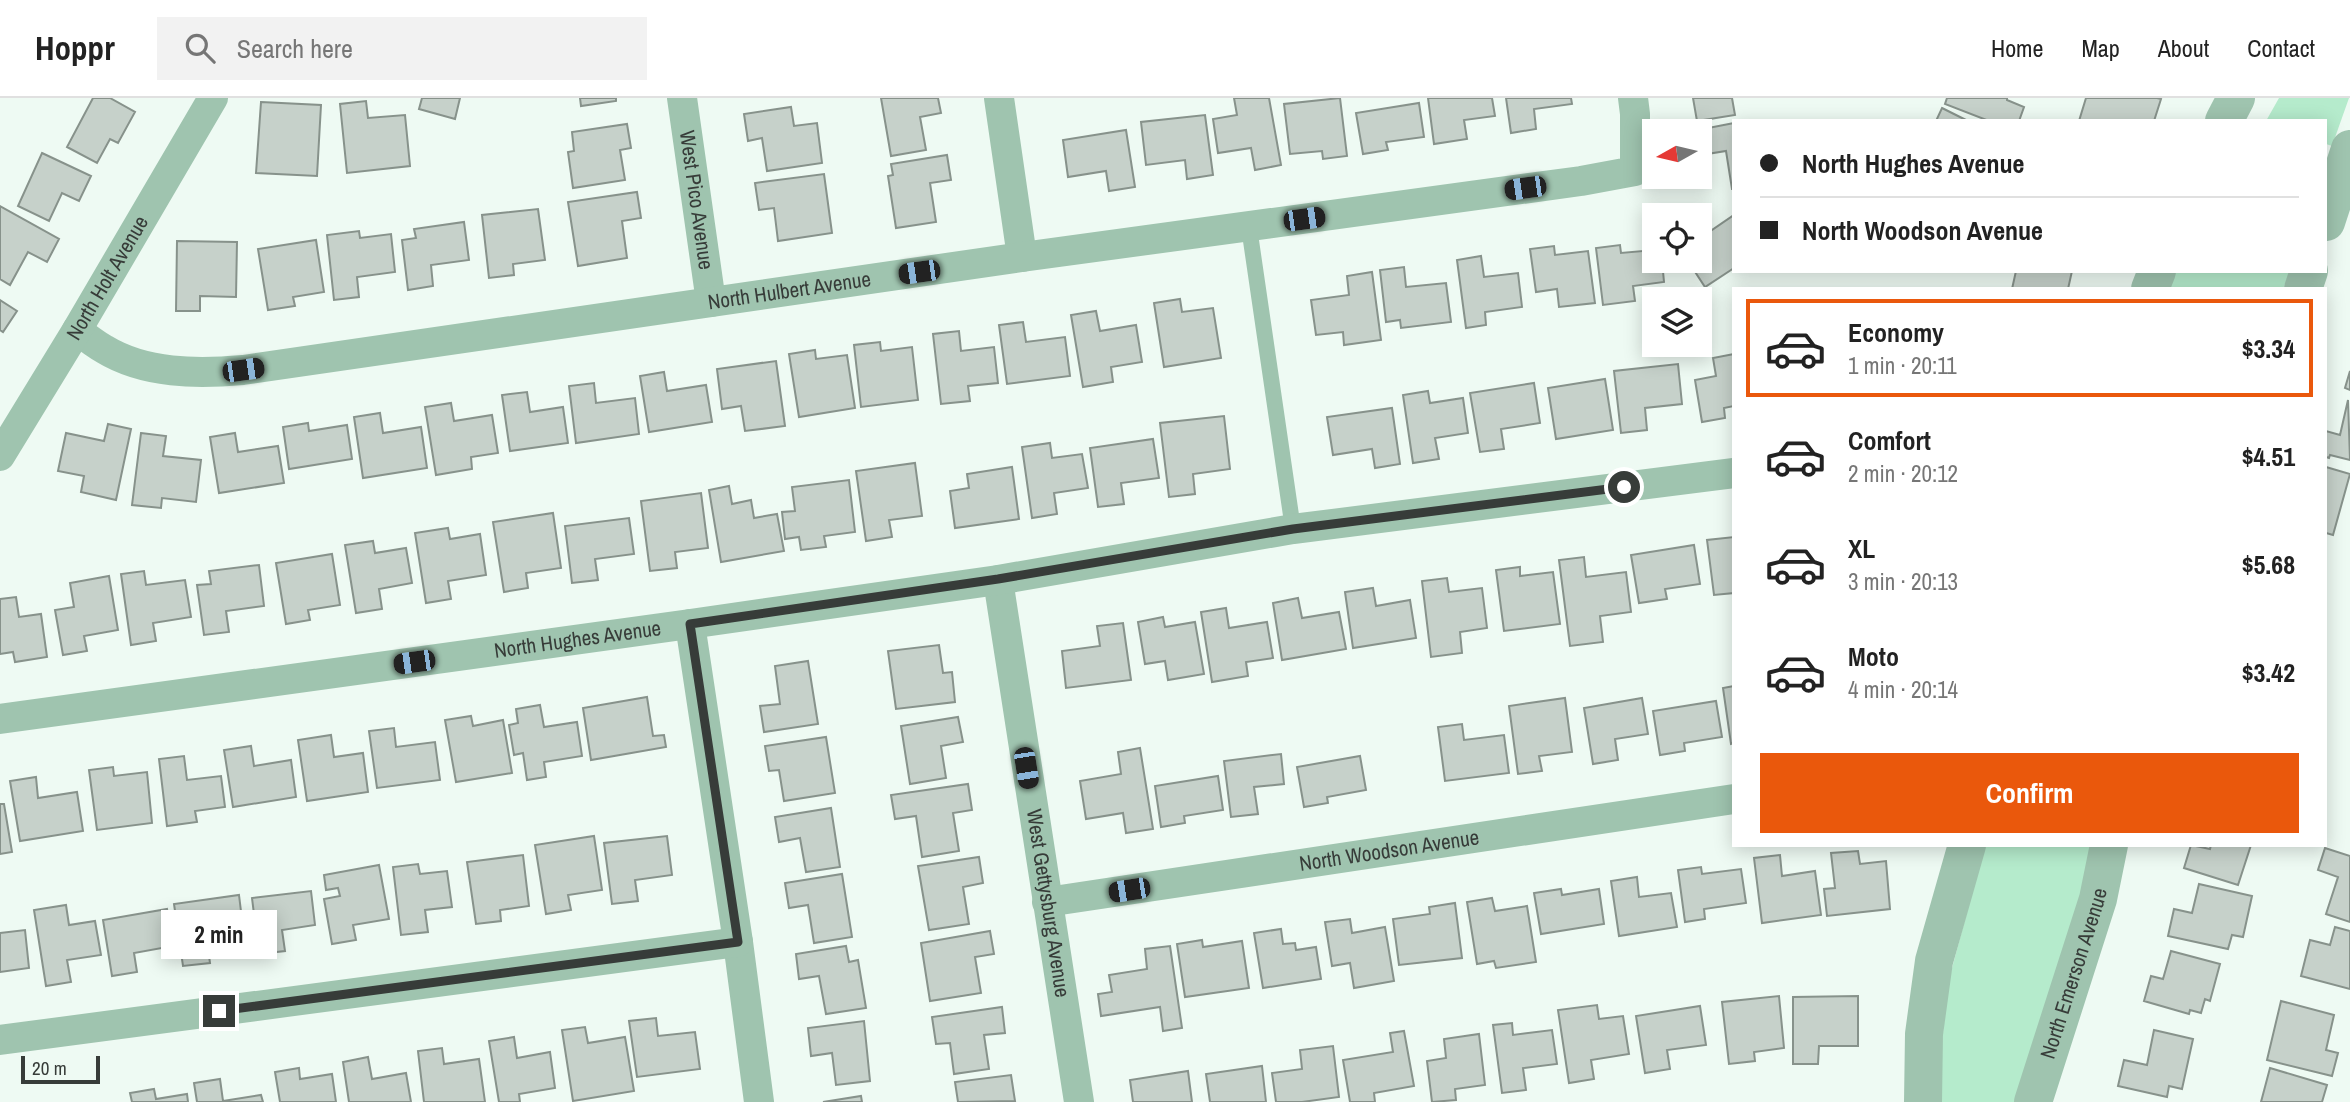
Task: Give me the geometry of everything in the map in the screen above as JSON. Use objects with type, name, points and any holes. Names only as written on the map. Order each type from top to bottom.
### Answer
[{"type":"street","name":"North Holt Avenue","points":[[0,456],[78,330],[213,98]]},
{"type":"street","name":"West Pico Avenue","points":[[682,98],[711,302]]},
{"type":"street","points":[[999,98],[1022,257]]},
{"type":"street","name":"North Hulbert Avenue","points":[[78,330],[106,351],[137,362],[166,370],[218,372],[1022,257],[1581,181],[1634,171],[1633,98]]},
{"type":"street","points":[[2225,119],[2236,98]]},
{"type":"street","points":[[2327,219],[2350,149]]},
{"type":"street","name":"North Hughes Avenue","points":[[0,719],[998,579],[1293,529],[1732,473]]},
{"type":"street","name":"West Gettysburg Avenue","points":[[998,579],[1079,1102]]},
{"type":"street","points":[[690,624],[759,1102]]},
{"type":"street","name":"North Woodson Avenue","points":[[1047,902],[1732,799]]},
{"type":"street","points":[[1923,1102],[1924,1034],[1934,961],[1966,847]]},
{"type":"street","name":"North Emerson Avenue","points":[[2034,1102],[2098,899],[2109,847]]},
{"type":"street","points":[[0,1040],[738,942]]},
{"type":"lane","points":[[1249,227],[1293,529]]},
{"type":"green space","points":[[2279,98],[2349,98],[2332,146],[2327,144],[2327,119],[2267,119]]},
{"type":"green space","points":[[2172,273],[2289,273],[2284,287],[2168,287]]},
{"type":"green space","points":[[1984,847],[2094,847],[2015,1102],[1939,1102],[1948,983]]},
{"type":"building","points":[[93,98],[110,98],[135,112],[118,143],[110,139],[97,163],[67,147]]},
{"type":"building","points":[[422,98],[460,98],[455,119],[419,109]]},
{"type":"building","points":[[580,98],[616,98],[616,101],[581,106]]},
{"type":"building","points":[[881,98],[938,98],[941,113],[920,117],[926,150],[891,156]]},
{"type":"building","points":[[1234,98],[1269,98],[1281,165],[1255,170],[1251,148],[1218,153],[1213,119],[1237,115]]},
{"type":"building","points":[[1340,98],[1347,156],[1323,159],[1322,151],[1290,154],[1284,104]]},
{"type":"building","points":[[1428,98],[1492,98],[1495,116],[1464,120],[1467,139],[1434,144]]},
{"type":"building","points":[[1506,98],[1571,98],[1572,104],[1534,109],[1536,129],[1511,133]]},
{"type":"building","points":[[1693,98],[1732,98],[1735,115],[1697,119]]},
{"type":"building","points":[[1947,98],[2007,98],[2024,107],[2020,119],[1984,119],[1945,104]]},
{"type":"building","points":[[2086,98],[2161,99],[2155,119],[2080,119]]},
{"type":"building","points":[[366,101],[368,118],[405,115],[410,166],[347,173],[340,104]]},
{"type":"building","points":[[261,102],[321,105],[317,176],[256,173]]},
{"type":"building","points":[[1419,103],[1424,137],[1386,142],[1388,150],[1363,154],[1356,113]]},
{"type":"building","points":[[791,107],[794,126],[817,123],[822,163],[767,171],[762,138],[748,141],[744,114]]},
{"type":"building","points":[[1942,108],[1964,119],[1937,119]]},
{"type":"building","points":[[1205,115],[1213,175],[1187,179],[1185,160],[1146,165],[1141,122]]},
{"type":"building","points":[[1732,123],[1732,189],[1726,151],[1712,153],[1712,127]]},
{"type":"building","points":[[627,124],[631,148],[620,150],[625,180],[573,188],[568,152],[574,151],[572,132]]},
{"type":"building","points":[[1126,130],[1135,187],[1109,191],[1106,171],[1068,177],[1063,140]]},
{"type":"building","points":[[42,153],[91,176],[79,201],[62,193],[49,221],[18,206]]},
{"type":"building","points":[[947,155],[951,180],[930,183],[936,222],[896,228],[888,176],[893,175],[891,164]]},
{"type":"building","points":[[824,174],[832,233],[778,241],[774,208],[759,210],[755,183]]},
{"type":"building","points":[[637,192],[641,218],[622,221],[627,258],[578,266],[568,202]]},
{"type":"building","points":[[0,206],[59,239],[47,262],[28,252],[10,285],[0,279]]},
{"type":"building","points":[[538,209],[545,260],[513,264],[514,275],[489,278],[482,215]]},
{"type":"building","points":[[1732,216],[1732,269],[1705,287],[1696,273],[1712,273],[1712,230]]},
{"type":"building","points":[[464,222],[469,260],[431,265],[433,286],[408,290],[402,240],[416,238],[414,229]]},
{"type":"building","points":[[359,231],[360,238],[391,234],[395,272],[357,277],[359,297],[334,300],[327,235]]},
{"type":"building","points":[[316,240],[324,292],[293,297],[295,306],[268,310],[258,249]]},
{"type":"building","points":[[177,241],[237,242],[236,297],[200,296],[200,311],[176,311]]},
{"type":"building","points":[[1620,245],[1621,253],[1642,251],[1642,273],[1663,273],[1664,282],[1633,286],[1635,301],[1603,305],[1596,248]]},
{"type":"building","points":[[1554,246],[1555,255],[1588,251],[1595,303],[1559,307],[1557,289],[1536,292],[1530,249]]},
{"type":"building","points":[[1481,256],[1484,277],[1518,273],[1522,307],[1485,312],[1486,325],[1466,328],[1457,260]]},
{"type":"building","points":[[1404,267],[1406,287],[1446,283],[1451,322],[1401,328],[1400,320],[1386,322],[1380,270]]},
{"type":"building","points":[[1372,272],[1381,340],[1344,345],[1343,332],[1316,335],[1311,300],[1349,295],[1347,276]]},
{"type":"building","points":[[2016,273],[2072,273],[2068,287],[2012,287]]},
{"type":"building","points":[[1180,299],[1182,312],[1213,308],[1221,358],[1164,367],[1154,303]]},
{"type":"building","points":[[0,300],[17,311],[3,332],[0,330]]},
{"type":"building","points":[[1096,311],[1100,331],[1136,325],[1142,362],[1111,367],[1113,382],[1083,387],[1071,315]]},
{"type":"building","points":[[1023,322],[1026,342],[1065,337],[1070,376],[1007,384],[999,325]]},
{"type":"building","points":[[959,331],[961,351],[994,347],[998,383],[968,386],[970,401],[941,404],[933,334]]},
{"type":"building","points":[[880,342],[881,351],[912,347],[918,400],[861,407],[854,345]]},
{"type":"building","points":[[815,350],[816,359],[847,355],[855,408],[799,417],[789,354]]},
{"type":"building","points":[[1732,354],[1732,406],[1724,408],[1725,418],[1702,422],[1695,380],[1716,376],[1713,358]]},
{"type":"building","points":[[776,361],[785,426],[745,431],[741,406],[722,409],[717,369]]},
{"type":"building","points":[[1678,364],[1682,404],[1645,408],[1647,430],[1621,433],[1614,371]]},
{"type":"building","points":[[2350,371],[2350,390],[2345,388]]},
{"type":"building","points":[[664,372],[667,391],[706,385],[712,422],[649,432],[640,376]]},
{"type":"building","points":[[1605,379],[1613,430],[1556,439],[1548,388]]},
{"type":"building","points":[[594,383],[596,403],[635,398],[639,434],[576,443],[569,386]]},
{"type":"building","points":[[1534,383],[1540,423],[1501,429],[1504,449],[1480,452],[1470,393]]},
{"type":"building","points":[[1428,391],[1430,403],[1463,398],[1468,433],[1435,438],[1439,459],[1413,463],[1403,395]]},
{"type":"building","points":[[527,392],[530,412],[563,407],[568,443],[510,451],[502,395]]},
{"type":"building","points":[[2348,400],[2350,460],[2330,455],[2327,457],[2327,431],[2340,435]]},
{"type":"building","points":[[451,403],[454,421],[492,415],[498,453],[471,457],[472,469],[436,475],[425,407]]},
{"type":"building","points":[[1392,408],[1400,464],[1375,468],[1372,449],[1333,455],[1327,417]]},
{"type":"building","points":[[380,413],[383,433],[421,427],[427,468],[363,478],[354,417]]},
{"type":"building","points":[[1224,416],[1230,469],[1193,474],[1195,494],[1169,497],[1160,423]]},
{"type":"building","points":[[308,423],[309,431],[347,425],[352,459],[289,469],[283,427]]},
{"type":"building","points":[[108,424],[131,429],[116,500],[81,492],[84,476],[58,471],[66,433],[104,441]]},
{"type":"building","points":[[141,433],[166,436],[163,456],[201,460],[196,502],[162,498],[161,508],[132,505]]},
{"type":"building","points":[[235,433],[238,452],[278,446],[284,483],[219,493],[210,437]]},
{"type":"building","points":[[1153,439],[1159,478],[1121,483],[1124,504],[1098,507],[1090,448]]},
{"type":"building","points":[[1050,443],[1052,458],[1082,454],[1088,488],[1054,493],[1057,514],[1032,518],[1022,447]]},
{"type":"building","points":[[915,463],[922,516],[889,520],[892,537],[866,541],[856,471]]},
{"type":"building","points":[[1012,467],[1019,519],[955,528],[950,491],[969,488],[967,474]]},
{"type":"building","points":[[2327,467],[2350,474],[2333,535],[2327,533]]},
{"type":"building","points":[[849,480],[855,532],[824,536],[826,547],[801,550],[799,537],[785,539],[782,512],[795,511],[792,487]]},
{"type":"building","points":[[729,486],[732,504],[751,500],[754,518],[777,514],[784,551],[721,562],[709,490]]},
{"type":"building","points":[[701,493],[708,548],[675,552],[677,568],[650,571],[641,501]]},
{"type":"building","points":[[553,513],[561,568],[526,573],[528,588],[504,592],[493,522]]},
{"type":"building","points":[[629,518],[634,554],[595,559],[598,580],[572,583],[565,526]]},
{"type":"building","points":[[448,528],[450,539],[480,534],[486,575],[448,581],[451,599],[426,603],[415,533]]},
{"type":"building","points":[[1732,537],[1732,593],[1714,595],[1707,540]]},
{"type":"building","points":[[373,541],[375,553],[406,548],[412,583],[379,589],[382,609],[356,613],[345,545]]},
{"type":"building","points":[[1694,545],[1700,584],[1665,589],[1667,599],[1639,603],[1631,555]]},
{"type":"building","points":[[332,554],[340,605],[308,610],[310,620],[286,624],[276,563]]},
{"type":"building","points":[[1584,557],[1586,577],[1626,572],[1631,612],[1600,616],[1603,642],[1570,646],[1559,560]]},
{"type":"building","points":[[259,565],[264,606],[226,611],[229,632],[204,635],[197,585],[211,584],[209,571]]},
{"type":"building","points":[[1520,567],[1520,576],[1553,572],[1560,624],[1504,631],[1496,570]]},
{"type":"building","points":[[144,571],[146,585],[185,580],[191,617],[153,623],[156,641],[131,645],[121,574]]},
{"type":"building","points":[[109,576],[118,630],[84,636],[87,651],[63,655],[55,610],[74,607],[70,583]]},
{"type":"building","points":[[1447,578],[1449,592],[1482,588],[1487,628],[1460,632],[1462,653],[1431,657],[1422,581]]},
{"type":"building","points":[[1373,588],[1376,606],[1410,600],[1416,638],[1353,648],[1345,592]]},
{"type":"building","points":[[16,597],[19,617],[41,614],[47,657],[15,662],[13,652],[0,654],[0,599]]},
{"type":"building","points":[[1298,598],[1302,618],[1339,612],[1346,649],[1282,660],[1273,603]]},
{"type":"building","points":[[1226,608],[1229,628],[1267,622],[1273,658],[1246,662],[1248,676],[1212,682],[1201,612]]},
{"type":"building","points":[[1163,617],[1165,627],[1195,622],[1204,674],[1168,680],[1165,661],[1145,664],[1138,622]]},
{"type":"building","points":[[1123,623],[1131,680],[1066,688],[1062,651],[1100,646],[1097,626]]},
{"type":"building","points":[[939,645],[943,673],[952,672],[955,702],[896,709],[888,651]]},
{"type":"building","points":[[808,661],[818,724],[764,732],[760,706],[780,704],[775,666]]},
{"type":"building","points":[[1732,686],[1731,744],[1723,688]]},
{"type":"building","points":[[647,697],[653,736],[664,735],[666,747],[591,760],[583,708]]},
{"type":"building","points":[[1565,698],[1572,752],[1539,756],[1542,771],[1518,774],[1509,706]]},
{"type":"building","points":[[1642,698],[1648,734],[1615,739],[1618,760],[1593,764],[1584,708]]},
{"type":"building","points":[[1716,701],[1722,737],[1684,743],[1685,751],[1660,755],[1653,711]]},
{"type":"building","points":[[540,705],[544,727],[577,722],[582,756],[544,762],[546,777],[527,780],[523,753],[514,755],[509,725],[518,723],[516,709]]},
{"type":"building","points":[[471,716],[473,726],[503,720],[512,773],[456,782],[445,720]]},
{"type":"building","points":[[958,717],[963,742],[941,746],[946,778],[910,784],[901,726]]},
{"type":"building","points":[[1462,724],[1464,740],[1504,735],[1509,773],[1445,781],[1438,727]]},
{"type":"building","points":[[394,728],[396,747],[435,742],[440,780],[377,788],[369,731]]},
{"type":"building","points":[[331,735],[334,757],[363,753],[368,792],[307,801],[298,740]]},
{"type":"building","points":[[826,737],[835,793],[784,801],[779,770],[769,771],[765,746]]},
{"type":"building","points":[[251,746],[254,766],[291,760],[296,797],[233,807],[224,750]]},
{"type":"building","points":[[1140,748],[1153,829],[1126,833],[1123,813],[1086,819],[1080,781],[1121,774],[1118,752]]},
{"type":"building","points":[[1281,754],[1284,784],[1254,787],[1258,814],[1231,817],[1224,761]]},
{"type":"building","points":[[184,756],[187,780],[221,776],[225,807],[195,811],[197,822],[167,826],[159,759]]},
{"type":"building","points":[[1360,756],[1366,790],[1327,797],[1328,803],[1304,807],[1297,767]]},
{"type":"building","points":[[113,767],[114,776],[147,772],[152,823],[97,830],[89,770]]},
{"type":"building","points":[[1218,776],[1223,810],[1184,816],[1185,823],[1161,827],[1155,786]]},
{"type":"building","points":[[36,777],[38,798],[77,792],[83,831],[20,841],[10,781]]},
{"type":"building","points":[[968,784],[972,810],[953,813],[959,851],[922,857],[916,816],[895,819],[891,795]]},
{"type":"building","points":[[0,804],[4,804],[12,852],[0,854]]},
{"type":"building","points":[[831,808],[840,867],[806,872],[800,838],[779,842],[775,817]]},
{"type":"building","points":[[594,836],[602,890],[568,895],[571,910],[546,914],[535,845]]},
{"type":"building","points":[[667,836],[672,875],[635,880],[638,901],[612,904],[604,843]]},
{"type":"building","points":[[2190,847],[2250,847],[2238,885],[2184,868]]},
{"type":"building","points":[[2325,848],[2350,856],[2350,922],[2326,914],[2338,877],[2318,870]]},
{"type":"building","points":[[1858,851],[1860,864],[1886,861],[1890,909],[1827,916],[1824,889],[1835,888],[1831,853]]},
{"type":"building","points":[[523,855],[529,906],[500,910],[501,921],[476,924],[467,862]]},
{"type":"building","points":[[1780,855],[1782,876],[1815,871],[1821,915],[1762,923],[1754,858]]},
{"type":"building","points":[[979,857],[983,883],[963,887],[969,924],[929,930],[918,866]]},
{"type":"building","points":[[418,864],[420,874],[447,871],[452,907],[425,910],[428,932],[401,935],[393,867]]},
{"type":"building","points":[[379,865],[389,919],[353,925],[356,940],[332,944],[324,899],[340,896],[338,888],[326,890],[324,875]]},
{"type":"building","points":[[1701,867],[1702,874],[1741,869],[1746,903],[1704,909],[1705,919],[1685,922],[1678,870]]},
{"type":"building","points":[[842,874],[852,937],[814,943],[808,905],[789,908],[785,883]]},
{"type":"building","points":[[1637,877],[1639,897],[1671,893],[1677,927],[1619,936],[1611,881]]},
{"type":"building","points":[[2199,884],[2252,896],[2243,937],[2232,935],[2228,949],[2168,936],[2174,909],[2192,913]]},
{"type":"building","points":[[1561,889],[1562,895],[1599,889],[1604,924],[1541,934],[1534,893]]},
{"type":"building","points":[[311,891],[315,925],[282,930],[285,951],[259,954],[252,898]]},
{"type":"building","points":[[239,895],[244,936],[207,941],[210,963],[183,966],[174,904]]},
{"type":"building","points":[[1492,898],[1495,911],[1527,906],[1536,962],[1496,968],[1494,961],[1477,964],[1467,902]]},
{"type":"building","points":[[1455,903],[1462,958],[1399,965],[1393,919],[1430,914],[1429,907]]},
{"type":"building","points":[[66,905],[69,925],[95,921],[101,955],[67,960],[71,982],[46,986],[34,910]]},
{"type":"building","points":[[167,909],[173,946],[134,953],[137,972],[112,976],[103,920]]},
{"type":"building","points":[[1350,919],[1352,933],[1385,927],[1394,981],[1354,988],[1350,963],[1332,966],[1325,922]]},
{"type":"building","points":[[2335,927],[2350,931],[2350,989],[2301,976],[2310,940],[2330,945]]},
{"type":"building","points":[[1281,929],[1283,944],[1295,943],[1296,950],[1316,947],[1321,979],[1263,988],[1254,933]]},
{"type":"building","points":[[25,930],[29,968],[0,972],[0,933]]},
{"type":"building","points":[[990,931],[994,954],[975,957],[981,993],[930,1001],[921,943]]},
{"type":"building","points":[[1202,940],[1203,947],[1242,941],[1249,988],[1185,997],[1177,944]]},
{"type":"building","points":[[846,946],[849,962],[858,960],[866,1008],[826,1014],[819,976],[799,979],[796,954]]},
{"type":"building","points":[[1170,946],[1182,1028],[1163,1031],[1160,1007],[1101,1016],[1098,994],[1112,992],[1109,975],[1147,969],[1145,949]]},
{"type":"building","points":[[2171,951],[2220,964],[2210,1001],[2205,999],[2201,1013],[2190,1010],[2189,1014],[2144,1001],[2151,976],[2163,979]]},
{"type":"building","points":[[1779,996],[1784,1048],[1754,1052],[1755,1061],[1729,1064],[1722,1002]]},
{"type":"building","points":[[1858,996],[1858,1046],[1819,1046],[1818,1064],[1793,1064],[1793,997]]},
{"type":"building","points":[[2281,1001],[2334,1015],[2326,1050],[2338,1053],[2332,1076],[2267,1060]]},
{"type":"building","points":[[1597,1005],[1599,1019],[1623,1016],[1629,1054],[1591,1060],[1594,1079],[1569,1083],[1558,1010]]},
{"type":"building","points":[[1700,1006],[1706,1045],[1667,1050],[1670,1069],[1645,1073],[1636,1016]]},
{"type":"building","points":[[1002,1007],[1005,1033],[984,1035],[989,1069],[954,1074],[950,1043],[936,1044],[932,1017]]},
{"type":"building","points":[[656,1018],[658,1036],[695,1032],[700,1069],[637,1077],[629,1021]]},
{"type":"building","points":[[864,1021],[870,1081],[836,1085],[832,1053],[811,1056],[808,1028]]},
{"type":"building","points":[[1512,1023],[1513,1035],[1552,1030],[1557,1064],[1523,1068],[1526,1090],[1502,1093],[1493,1025]]},
{"type":"building","points":[[585,1027],[588,1043],[625,1037],[634,1091],[573,1101],[562,1030]]},
{"type":"building","points":[[2154,1030],[2193,1039],[2182,1089],[2169,1086],[2167,1097],[2118,1086],[2124,1060],[2147,1065]]},
{"type":"building","points":[[1404,1031],[1414,1086],[1374,1093],[1375,1102],[1350,1102],[1343,1060],[1393,1052],[1390,1033]]},
{"type":"building","points":[[1479,1034],[1485,1085],[1455,1089],[1456,1100],[1432,1102],[1427,1061],[1446,1058],[1444,1039]]},
{"type":"building","points":[[514,1037],[517,1058],[550,1052],[555,1088],[519,1094],[520,1102],[499,1102],[489,1041]]},
{"type":"building","points":[[1333,1046],[1339,1097],[1276,1102],[1272,1073],[1302,1069],[1300,1050]]},
{"type":"building","points":[[442,1048],[444,1064],[479,1059],[485,1102],[424,1102],[418,1051]]},
{"type":"building","points":[[368,1057],[372,1079],[406,1073],[411,1102],[349,1102],[343,1062]]},
{"type":"building","points":[[1262,1066],[1266,1102],[1210,1102],[1206,1074]]},
{"type":"building","points":[[299,1068],[300,1079],[332,1074],[336,1102],[280,1102],[275,1072]]},
{"type":"building","points":[[2270,1068],[2327,1085],[2322,1102],[2261,1102]]},
{"type":"building","points":[[1188,1071],[1192,1102],[1133,1102],[1130,1080]]},
{"type":"building","points":[[1011,1075],[1015,1101],[958,1102],[955,1082]]},
{"type":"building","points":[[220,1079],[223,1101],[261,1095],[263,1102],[197,1102],[194,1083]]},
{"type":"building","points":[[154,1089],[156,1099],[187,1094],[188,1102],[132,1102],[130,1093]]},
{"type":"building","points":[[861,1096],[862,1102],[823,1102]]},
{"type":"route","points":[[219,1011],[738,942],[690,624],[998,579],[1293,529],[1624,487]]}]
